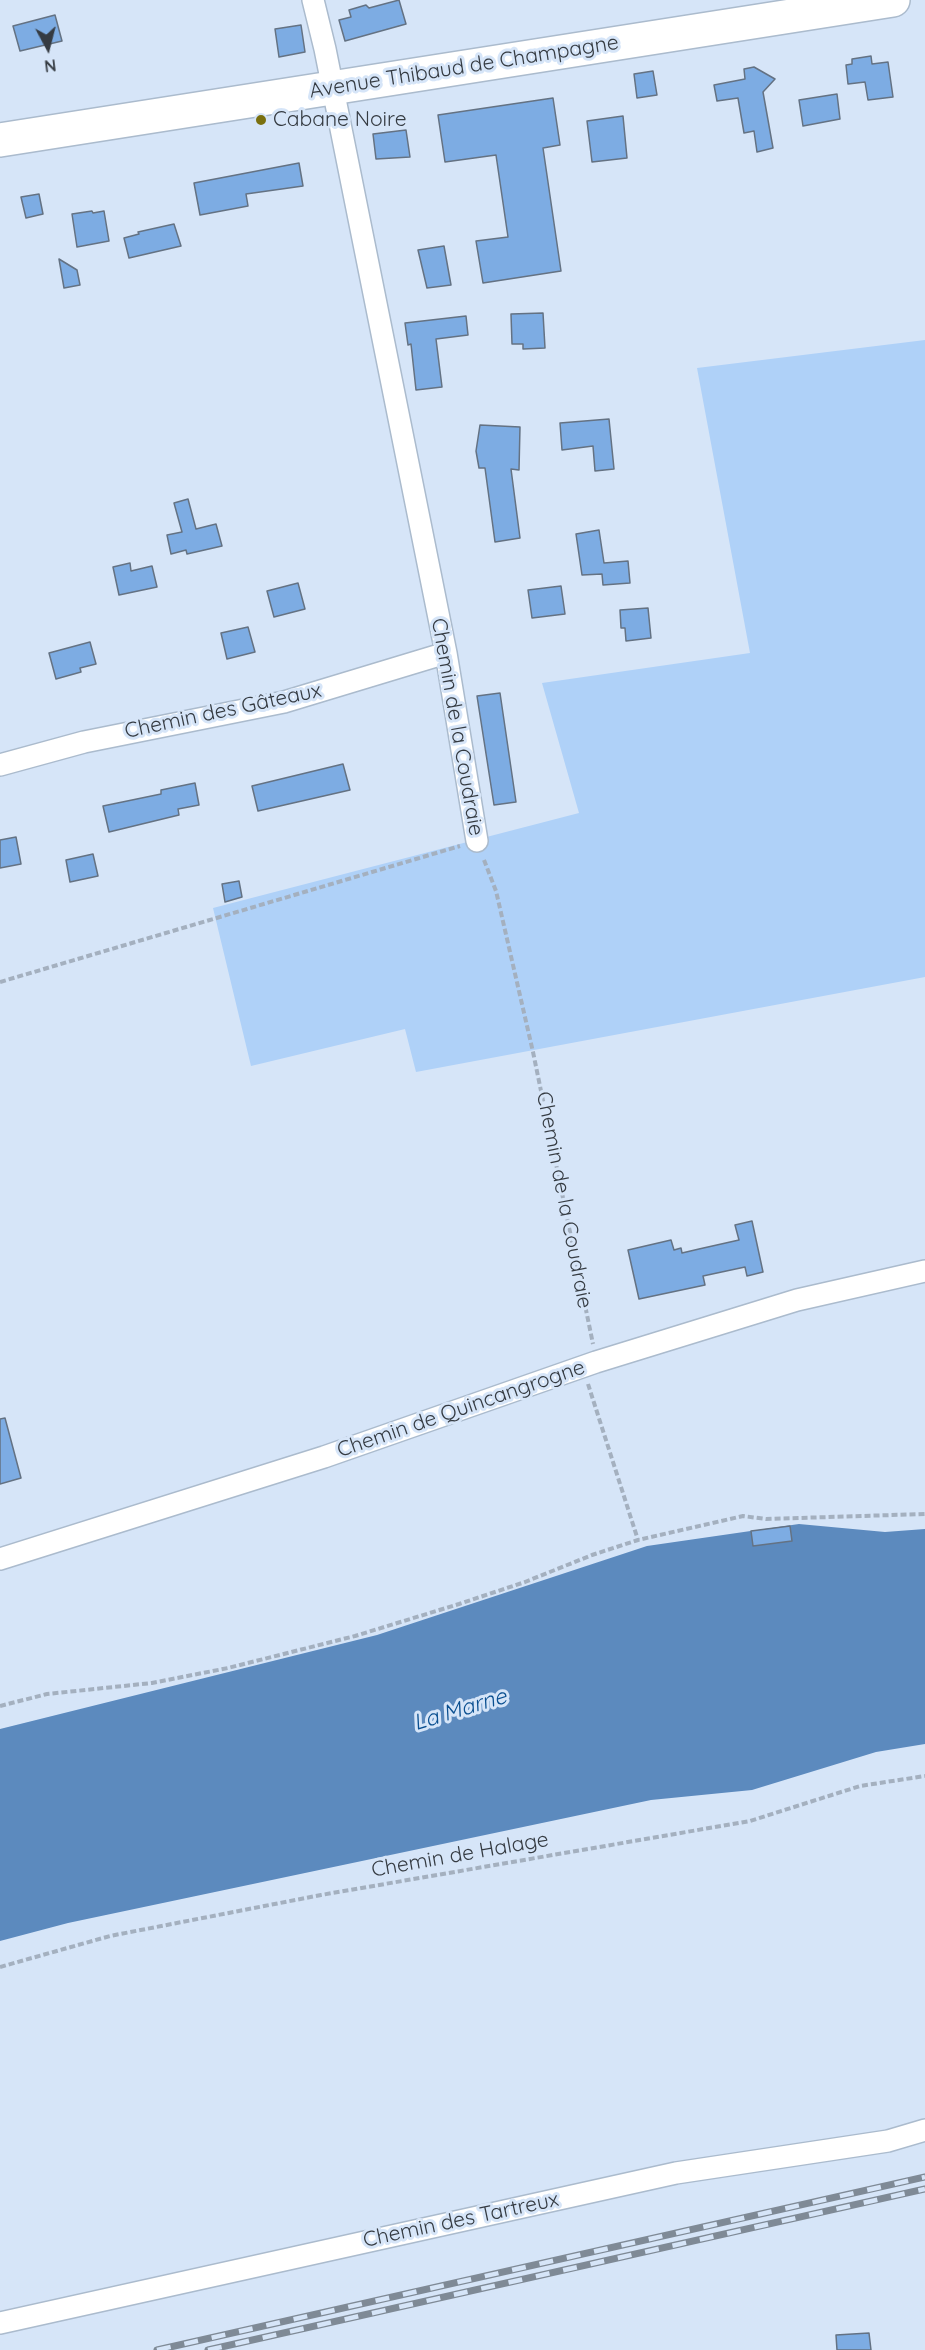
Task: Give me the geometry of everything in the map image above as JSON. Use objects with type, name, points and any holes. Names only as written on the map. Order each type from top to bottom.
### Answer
[{"type":"main road","name":"Avenue Thibaud de Champagne","points":[[0,140],[893,0]]},
{"type":"street","name":"Chemin de la Coudraie","points":[[313,0],[333,88],[446,653],[477,841]]},
{"type":"street","name":"Chemin des Gâteaux","points":[[0,765],[84,742],[284,702],[446,653]]},
{"type":"street","name":"Chemin de Quincangrogne","points":[[0,1559],[324,1457],[590,1364],[797,1300],[925,1270]]},
{"type":"street","name":"Chemin des Tartreux","points":[[0,2323],[676,2173],[888,2141],[925,2130]]},
{"type":"path","points":[[0,982],[477,841]]},
{"type":"path","name":"Chemin de la Coudraie","points":[[477,841],[496,891],[533,1052],[590,1364],[638,1540]]},
{"type":"path","points":[[0,1706],[47,1694],[152,1683],[228,1668],[355,1636],[503,1589],[638,1540],[743,1516],[766,1519],[925,1514]]},
{"type":"path","name":"Chemin de Halage","points":[[0,1967],[110,1936],[298,1899],[750,1821],[860,1786],[925,1776]]},
{"type":"shaded area","points":[[925,340],[925,977],[416,1072],[405,1029],[251,1066],[213,908],[579,813],[542,683],[750,653],[697,368]]},
{"type":"water","name":"La Marne","points":[[799,1524],[885,1532],[925,1529],[925,1744],[876,1752],[752,1790],[651,1800],[68,1923],[0,1941],[0,1729],[377,1635],[647,1546]]},
{"type":"building","points":[[399,0],[406,24],[345,41],[339,20],[351,17],[349,10],[366,5],[369,8]]},
{"type":"building","points":[[55,15],[62,41],[20,51],[13,26]]},
{"type":"building","points":[[301,25],[305,52],[279,57],[275,29]]},
{"type":"building","points":[[871,56],[872,64],[888,62],[893,97],[868,100],[865,82],[848,84],[846,65],[852,64],[852,59]]},
{"type":"building","points":[[754,67],[775,79],[763,92],[773,148],[757,152],[754,131],[744,133],[738,98],[717,101],[714,85],[745,79],[744,69]]},
{"type":"building","points":[[653,71],[657,95],[637,98],[634,74]]},
{"type":"building","points":[[837,94],[840,119],[803,126],[799,100]]},
{"type":"building","points":[[553,98],[560,145],[543,148],[561,271],[483,283],[476,241],[508,237],[496,155],[445,162],[438,115]]},
{"type":"building","points":[[623,116],[627,158],[592,162],[587,121]]},
{"type":"building","points":[[406,130],[410,157],[376,159],[373,134]]},
{"type":"building","points":[[299,163],[303,186],[246,194],[248,206],[200,215],[194,183]]},
{"type":"building","points":[[39,194],[43,214],[26,218],[21,197]]},
{"type":"building","points":[[92,211],[93,213],[104,211],[109,241],[77,247],[72,214]]},
{"type":"building","points":[[174,224],[181,246],[129,258],[124,238],[139,234],[138,232]]},
{"type":"building","points":[[444,246],[451,285],[427,288],[418,250]]},
{"type":"building","points":[[59,259],[77,270],[80,285],[64,288]]},
{"type":"building","points":[[543,313],[545,348],[523,349],[523,344],[512,344],[511,314]]},
{"type":"building","points":[[466,316],[468,335],[436,339],[442,387],[416,390],[411,344],[408,345],[405,323]]},
{"type":"building","points":[[609,419],[614,469],[595,471],[593,446],[562,450],[560,423]]},
{"type":"building","points":[[480,425],[520,427],[519,470],[511,469],[520,538],[495,542],[485,468],[479,468],[476,451]]},
{"type":"building","points":[[188,499],[196,529],[216,524],[222,546],[187,554],[186,550],[171,554],[167,535],[182,532],[174,503]]},
{"type":"building","points":[[599,530],[604,563],[628,561],[630,583],[603,585],[602,574],[582,575],[576,534]]},
{"type":"building","points":[[130,563],[131,571],[152,566],[157,587],[119,595],[113,567]]},
{"type":"building","points":[[298,583],[305,609],[274,617],[267,591]]},
{"type":"building","points":[[561,586],[565,614],[532,618],[528,590]]},
{"type":"building","points":[[648,608],[651,638],[626,641],[625,628],[621,628],[620,610]]},
{"type":"building","points":[[248,627],[255,652],[227,659],[221,633]]},
{"type":"building","points":[[90,642],[96,664],[80,668],[81,672],[56,679],[49,653]]},
{"type":"building","points":[[500,693],[516,802],[494,805],[477,696]]},
{"type":"building","points":[[343,764],[350,790],[258,811],[252,786]]},
{"type":"building","points":[[195,783],[199,805],[178,809],[179,815],[109,832],[103,806],[161,794],[161,790]]},
{"type":"building","points":[[16,837],[21,864],[0,868],[0,840]]},
{"type":"building","points":[[93,854],[98,876],[70,882],[66,860]]},
{"type":"building","points":[[239,881],[242,897],[225,902],[222,884]]},
{"type":"building","points":[[752,1221],[763,1272],[747,1276],[745,1267],[703,1276],[705,1285],[639,1299],[628,1250],[671,1240],[674,1250],[681,1248],[682,1253],[739,1240],[735,1225]]},
{"type":"building","points":[[5,1418],[21,1478],[0,1484],[0,1419]]},
{"type":"building","points":[[790,1526],[792,1541],[753,1546],[751,1531]]},
{"type":"building","points":[[869,2333],[871,2350],[837,2350],[836,2335]]},
{"type":"railway","points":[[157,2350],[925,2177]]},
{"type":"railway","points":[[208,2350],[925,2189]]},
{"type":"place","name":"Cabane Noire","points":[[261,120]]}]
